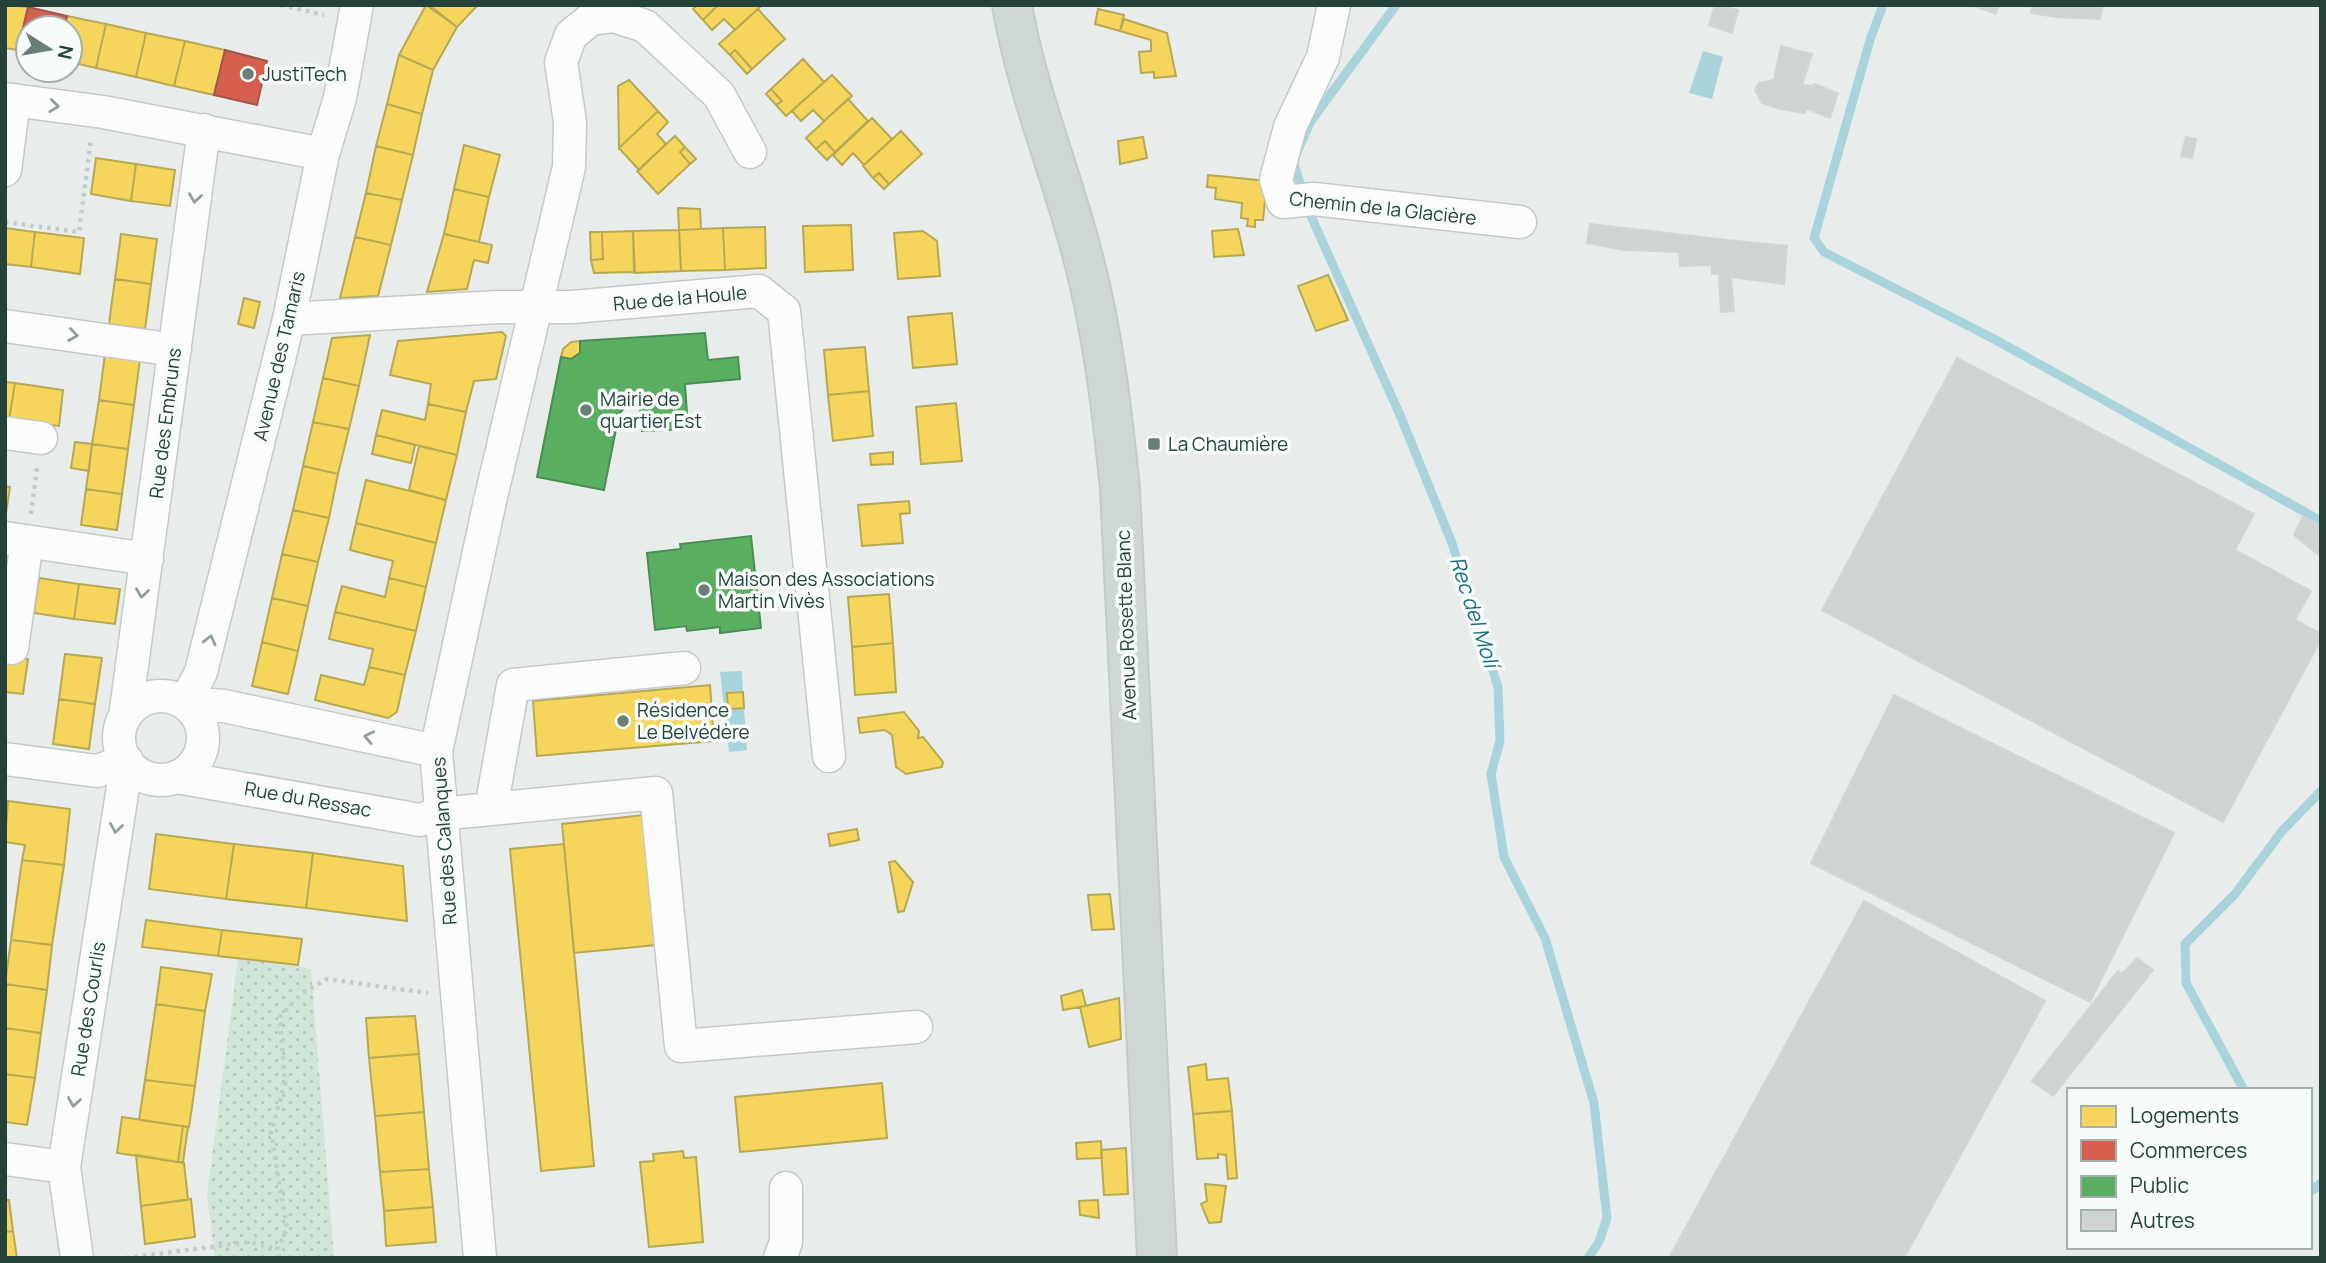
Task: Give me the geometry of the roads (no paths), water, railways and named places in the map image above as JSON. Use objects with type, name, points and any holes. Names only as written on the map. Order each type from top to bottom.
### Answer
[{"type":"main road","name":"Avenue Rosette Blanc","points":[[1012,5],[1021,57],[1083,258],[1110,383],[1120,489],[1157,1258]]},
{"type":"street","name":"Chemin de la Glacière","points":[[1334,5],[1323,57],[1290,127],[1276,180],[1283,202],[1306,200],[1520,222]]},
{"type":"street","name":"Avenue des Tamaris","points":[[185,703],[201,672],[289,319],[323,154],[340,98],[355,13]]},
{"type":"street","name":"Rue des Calanques","points":[[480,1258],[439,814],[436,751],[490,501],[569,167],[570,122],[561,62],[571,35],[591,19],[614,16],[645,26],[719,95],[750,152]]},
{"type":"street","points":[[5,170],[10,100],[99,111],[323,154]]},
{"type":"street","name":"Rue des Embruns","points":[[125,717],[204,130]]},
{"type":"street","name":"Rue de la Houle","points":[[289,319],[498,307],[537,308],[758,291],[784,310],[829,756]]},
{"type":"street","points":[[5,326],[174,349]]},
{"type":"street","points":[[5,433],[41,438]]},
{"type":"street","points":[[5,647],[12,648],[16,540],[147,559]]},
{"type":"street","points":[[491,809],[513,685],[684,668]]},
{"type":"street","points":[[152,697],[173,697],[185,703],[195,712],[203,736],[197,761],[177,777],[148,777],[127,761],[120,739],[125,717],[134,706],[152,697]]},
{"type":"street","points":[[185,703],[224,706],[436,751]]},
{"type":"street","points":[[5,759],[97,771],[127,761]]},
{"type":"street","name":"Rue des Courlis","points":[[77,1258],[64,1167],[127,761]]},
{"type":"street","name":"Rue du Ressac","points":[[177,777],[420,820],[439,814],[656,793],[681,1046],[916,1027]]},
{"type":"street","points":[[5,1159],[64,1167]]},
{"type":"street","points":[[780,1258],[786,1242],[786,1188]]},
{"type":"water","points":[[1703,51],[1723,57],[1712,99],[1689,93]]},
{"type":"water","points":[[742,671],[743,692],[727,693],[728,709],[744,708],[747,750],[729,752],[720,672]]},
{"type":"waterway","name":"Rec del Molí","points":[[1396,5],[1311,121],[1293,161],[1310,214],[1400,415],[1452,543],[1498,687],[1500,741],[1491,774],[1504,857],[1545,938],[1594,1103],[1607,1218],[1599,1242],[1588,1258]]},
{"type":"waterway","points":[[1883,5],[1870,40],[1814,238],[1824,252],[1994,339],[2321,521]]},
{"type":"waterway","points":[[2243,1088],[2186,983],[2185,944],[2235,894],[2283,830],[2321,791]]},
{"type":"waterway","points":[[2312,1189],[2321,1183]]},
{"type":"place","name":"JustiTech","points":[[248,74]]},
{"type":"place","name":"Mairie de quartier Est","points":[[586,410]]},
{"type":"place","name":"La Chaumière","points":[[1154,444]]},
{"type":"place","name":"Maison des Associations Martin Vivès","points":[[704,590]]},
{"type":"place","name":"Résidence Le Belvédère","points":[[623,721]]}]
